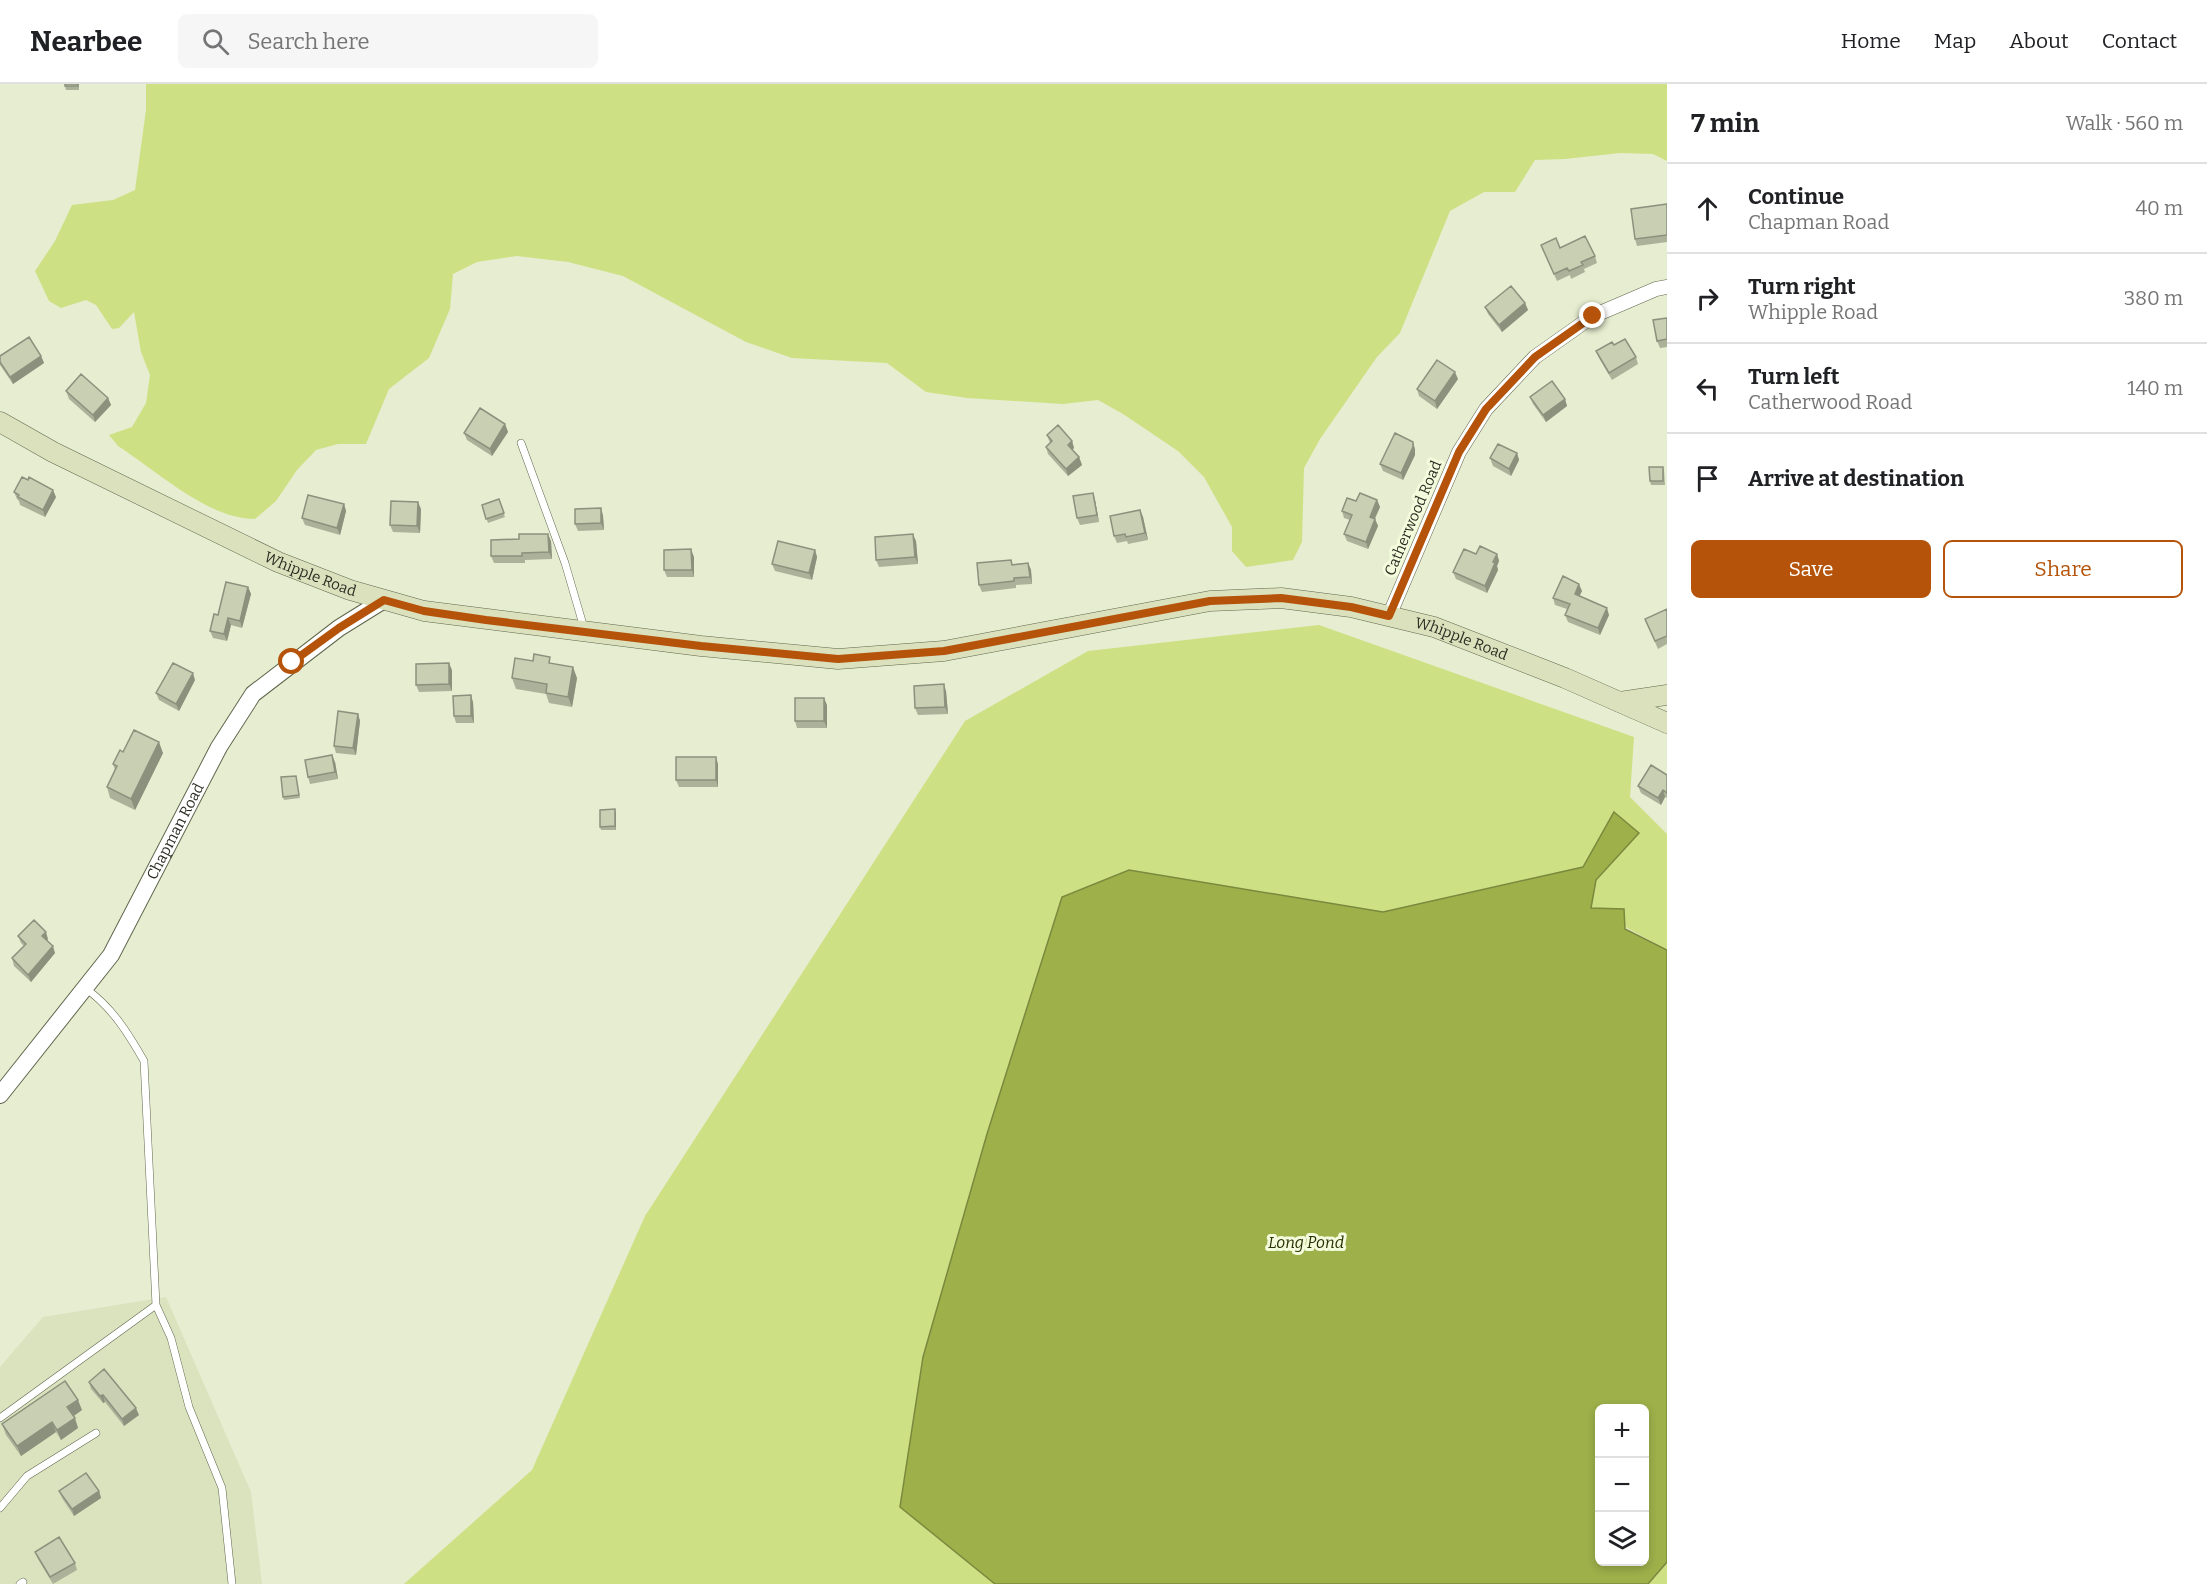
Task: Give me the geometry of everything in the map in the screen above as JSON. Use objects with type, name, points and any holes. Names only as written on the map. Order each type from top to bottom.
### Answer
[{"type":"main road","name":"Whipple Road","points":[[0,422],[63,458],[278,562],[384,600],[424,611],[701,646],[838,659],[944,651],[1210,601],[1281,598],[1351,607],[1434,627],[1565,678],[1667,723]]},
{"type":"main road","points":[[1620,702],[1667,695]]},
{"type":"street","name":"Catherwood Road","points":[[1389,616],[1459,452],[1486,409],[1535,357],[1593,316],[1656,289],[1667,287]]},
{"type":"street","name":"Chapman Road","points":[[0,1095],[111,956],[219,747],[253,694],[339,628],[384,600]]},
{"type":"lane","points":[[521,443],[565,563],[585,632]]},
{"type":"lane","points":[[85,988],[109,1007],[144,1061],[156,1305],[171,1338],[189,1407],[222,1488],[232,1584]]},
{"type":"lane","points":[[0,1418],[156,1305]]},
{"type":"lane","points":[[0,1508],[27,1476],[96,1433]]},
{"type":"shaded area","points":[[146,84],[1667,84],[1667,161],[1653,154],[1620,153],[1535,160],[1515,192],[1484,192],[1450,211],[1400,333],[1377,357],[1320,439],[1304,468],[1302,542],[1293,560],[1246,567],[1232,551],[1232,527],[1204,477],[1178,451],[1098,400],[1063,404],[967,398],[926,392],[887,363],[792,358],[746,342],[623,276],[568,262],[517,256],[477,262],[453,274],[450,309],[429,358],[389,389],[366,444],[338,444],[316,450],[297,470],[276,501],[255,519],[237,517],[201,502],[118,446],[109,435],[132,427],[146,403],[150,375],[141,352],[134,312],[119,328],[112,329],[96,305],[86,300],[61,308],[49,301],[35,271],[55,241],[72,205],[113,200],[135,190],[146,110]]},
{"type":"shaded area","points":[[1319,625],[1634,737],[1630,797],[1667,834],[1667,950],[1591,908],[1596,880],[1639,833],[1583,867],[1383,912],[1129,870],[987,1134],[923,1357],[900,1507],[995,1584],[404,1584],[532,1470],[645,1216],[965,721],[1088,651]]},
{"type":"shaded area","points":[[166,1297],[251,1492],[262,1584],[0,1584],[0,1367],[43,1317]]},
{"type":"shaded area","points":[[1667,1562],[1667,1584],[1648,1584]]},
{"type":"water","name":"Long Pond","points":[[1614,812],[1639,833],[1596,880],[1591,908],[1624,909],[1625,929],[1667,950],[1667,1562],[1648,1584],[995,1584],[900,1507],[923,1357],[987,1134],[1062,897],[1129,870],[1383,912],[1583,867]]},
{"type":"building","points":[[65,84],[78,84],[78,86],[65,86]]},
{"type":"building","points":[[1667,204],[1667,235],[1635,239],[1631,209]]},
{"type":"building","points":[[1585,236],[1595,256],[1581,262],[1583,265],[1569,271],[1567,268],[1554,274],[1541,245],[1556,238],[1560,248]]},
{"type":"building","points":[[1511,286],[1525,303],[1499,325],[1485,307]]},
{"type":"building","points":[[1667,318],[1667,339],[1657,341],[1653,320]]},
{"type":"building","points":[[29,337],[41,356],[10,377],[0,362],[0,356]]},
{"type":"building","points":[[1625,339],[1636,357],[1609,373],[1596,351],[1612,342],[1614,345]]},
{"type":"building","points":[[1437,360],[1455,372],[1435,401],[1417,389]]},
{"type":"building","points":[[81,374],[108,398],[93,415],[66,391]]},
{"type":"building","points":[[1552,381],[1565,399],[1543,415],[1530,397]]},
{"type":"building","points":[[480,408],[505,424],[490,449],[464,433]]},
{"type":"building","points":[[1058,425],[1072,441],[1068,445],[1079,457],[1066,469],[1046,447],[1052,441],[1047,435]]},
{"type":"building","points":[[1395,433],[1413,442],[1413,447],[1401,473],[1380,464]]},
{"type":"building","points":[[1498,444],[1517,453],[1509,469],[1490,458]]},
{"type":"building","points":[[1649,467],[1663,467],[1663,481],[1650,481]]},
{"type":"building","points":[[22,477],[28,480],[29,477],[53,490],[43,510],[18,497],[19,495],[14,492]]},
{"type":"building","points":[[1093,493],[1097,515],[1077,518],[1073,496]]},
{"type":"building","points":[[1360,493],[1377,500],[1370,517],[1375,519],[1366,542],[1344,534],[1352,515],[1342,511],[1347,498],[1356,501]]},
{"type":"building","points":[[308,495],[344,504],[337,528],[302,518]]},
{"type":"building","points":[[499,499],[504,513],[486,519],[482,505]]},
{"type":"building","points":[[391,501],[418,502],[417,526],[390,525]]},
{"type":"building","points":[[601,508],[601,523],[575,524],[575,509]]},
{"type":"building","points":[[1140,510],[1145,533],[1126,537],[1125,534],[1114,536],[1110,516]]},
{"type":"building","points":[[519,534],[548,534],[549,552],[522,553],[522,556],[491,556],[491,540],[519,539]]},
{"type":"building","points":[[913,534],[915,557],[876,560],[875,537]]},
{"type":"building","points":[[778,541],[815,550],[809,573],[772,564]]},
{"type":"building","points":[[1480,546],[1497,554],[1485,586],[1453,572],[1464,549],[1476,554]]},
{"type":"building","points":[[691,549],[692,570],[664,570],[664,550]]},
{"type":"building","points":[[1011,560],[1012,565],[1028,563],[1030,577],[979,585],[977,563]]},
{"type":"building","points":[[1563,576],[1579,584],[1575,594],[1607,608],[1598,628],[1565,615],[1570,604],[1553,598]]},
{"type":"building","points":[[226,582],[248,587],[240,621],[228,618],[224,634],[210,631],[214,614],[218,615]]},
{"type":"building","points":[[1667,609],[1667,636],[1655,641],[1645,619]]},
{"type":"building","points":[[534,654],[550,657],[549,663],[573,667],[568,697],[546,693],[547,684],[512,678],[515,658],[533,661]]},
{"type":"building","points":[[173,663],[193,673],[176,704],[156,693]]},
{"type":"building","points":[[449,663],[449,684],[416,685],[416,664]]},
{"type":"building","points":[[944,684],[945,707],[915,708],[914,686]]},
{"type":"building","points":[[471,695],[471,716],[454,716],[453,696]]},
{"type":"building","points":[[795,698],[824,698],[824,721],[795,721]]},
{"type":"building","points":[[338,711],[358,714],[353,748],[334,746]]},
{"type":"building","points":[[134,730],[159,742],[131,799],[107,787],[117,766],[113,764],[120,750],[123,752]]},
{"type":"building","points":[[332,755],[335,772],[308,777],[305,760]]},
{"type":"building","points":[[676,757],[716,757],[716,780],[676,780]]},
{"type":"building","points":[[1651,765],[1667,775],[1667,793],[1663,790],[1658,798],[1638,786]]},
{"type":"building","points":[[296,776],[299,795],[283,797],[281,777]]},
{"type":"building","points":[[615,809],[615,826],[600,827],[600,810]]},
{"type":"building","points":[[34,920],[46,932],[42,936],[53,946],[28,975],[12,958],[26,944],[18,936]]},
{"type":"building","points":[[104,1369],[136,1408],[122,1419],[89,1382]]},
{"type":"building","points":[[65,1381],[78,1400],[67,1407],[75,1418],[57,1430],[52,1422],[17,1446],[2,1424]]},
{"type":"building","points":[[86,1473],[99,1491],[72,1509],[59,1491]]},
{"type":"building","points":[[59,1537],[75,1563],[50,1577],[35,1552]]},
{"type":"route","points":[[292,662],[339,628],[384,600],[424,611],[486,620],[701,646],[838,659],[944,651],[1210,601],[1281,598],[1351,607],[1389,616],[1459,452],[1486,409],[1535,357],[1593,316]]}]
